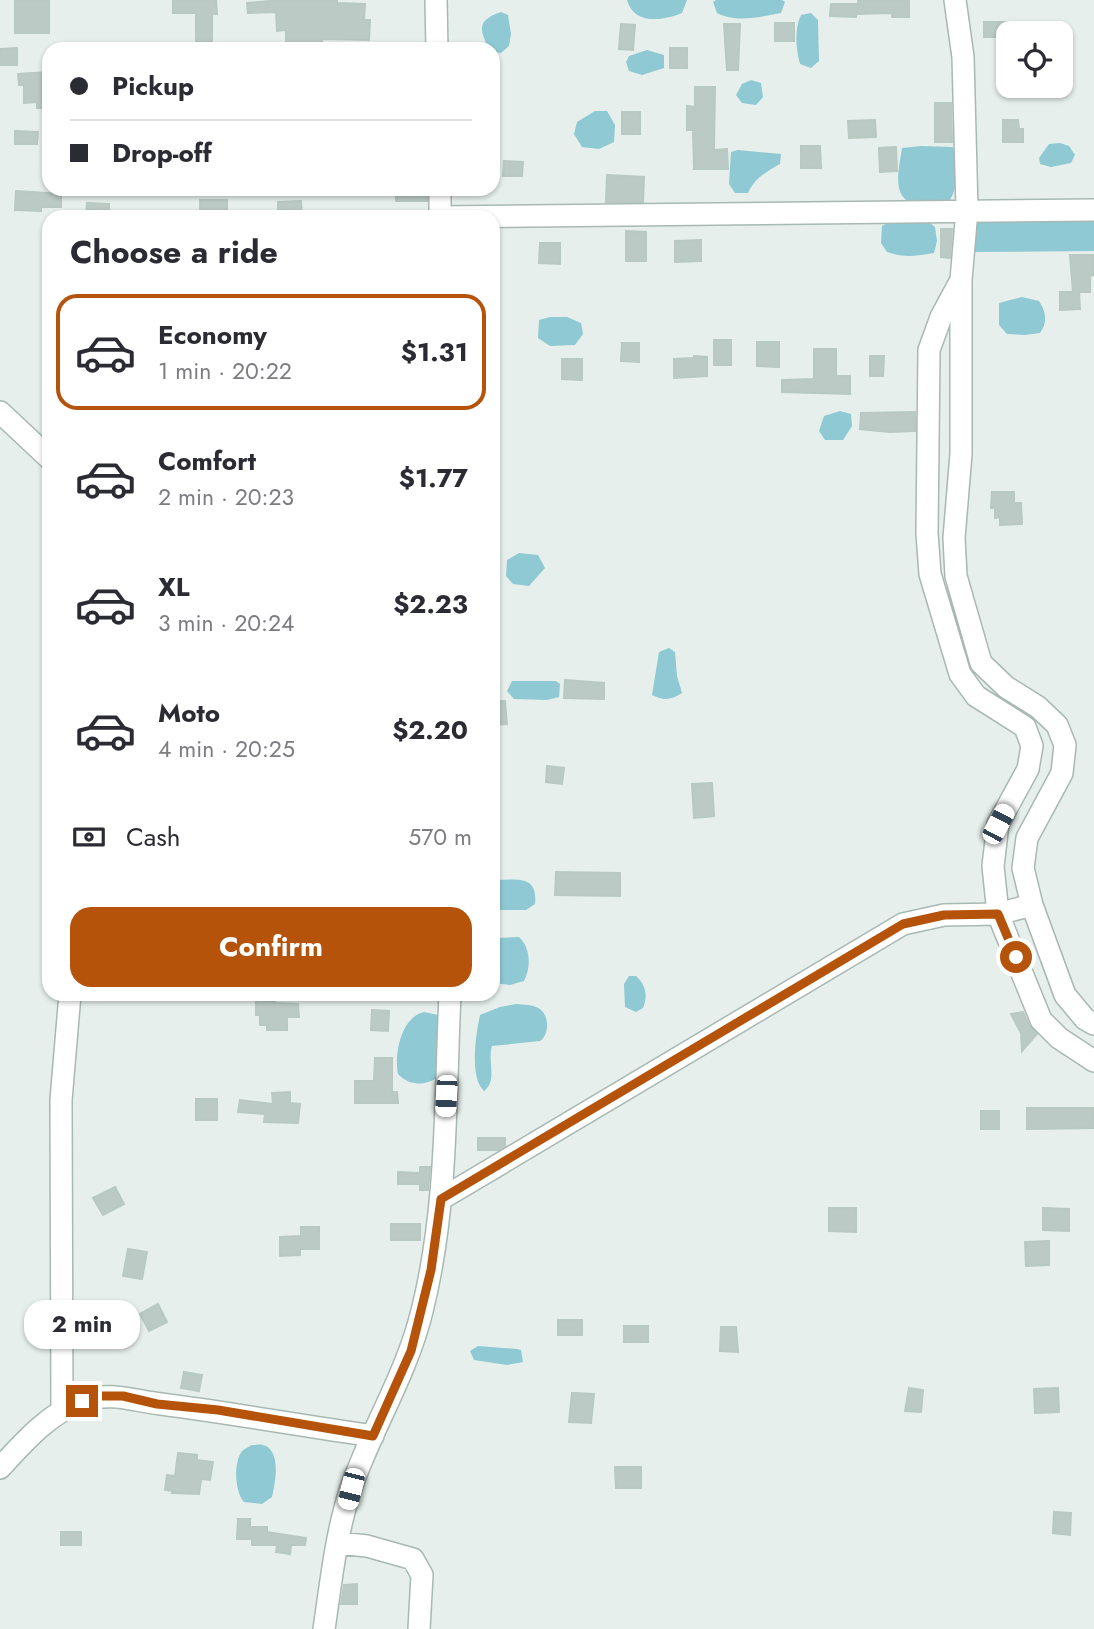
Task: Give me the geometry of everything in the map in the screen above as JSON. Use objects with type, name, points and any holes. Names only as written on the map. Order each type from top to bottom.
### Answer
[{"type":"street","points":[[436,0],[437,42]]},
{"type":"street","points":[[955,0],[962,57],[967,210],[961,280],[961,440],[954,538],[956,576],[981,663],[1006,687],[1038,707],[1057,725],[1065,745],[1062,773],[1027,838],[1023,867],[1032,905],[1065,995],[1085,1018],[1094,1024]]},
{"type":"street","points":[[500,216],[1094,210]]},
{"type":"street","points":[[961,280],[940,317],[929,349],[927,533],[930,574],[960,674],[976,695],[1025,727],[1032,746],[1028,769],[998,824],[993,866],[998,914],[1041,1020],[1059,1038],[1094,1061]]},
{"type":"street","points":[[0,412],[42,451]]},
{"type":"street","points":[[441,1199],[903,924],[944,915],[998,914],[1032,905]]},
{"type":"street","points":[[62,1411],[61,1100],[69,1001]]},
{"type":"street","points":[[324,1629],[338,1543],[351,1489],[411,1351],[431,1270],[441,1199],[450,1001]]},
{"type":"street","points":[[0,1468],[29,1437],[62,1411],[82,1401],[101,1396],[123,1396],[157,1404],[218,1410],[373,1436]]},
{"type":"street","points":[[338,1543],[367,1546],[413,1559],[422,1575],[419,1629]]},
{"type":"water","points":[[627,0],[687,0],[682,13],[650,19],[636,14]]},
{"type":"water","points":[[713,2],[785,2],[781,13],[732,18],[717,13]]},
{"type":"water","points":[[501,12],[508,15],[511,34],[509,46],[501,53],[500,42],[486,42],[483,36],[482,26],[493,15]]},
{"type":"water","points":[[811,13],[818,20],[819,61],[811,68],[800,64],[796,40],[801,15]]},
{"type":"water","points":[[647,50],[664,55],[664,68],[642,75],[629,71],[626,62],[629,56]]},
{"type":"water","points":[[751,80],[761,83],[763,97],[756,105],[742,103],[736,95],[742,84]]},
{"type":"water","points":[[595,111],[607,111],[615,125],[614,142],[599,149],[582,147],[574,134],[577,122]]},
{"type":"water","points":[[1049,144],[1069,146],[1075,155],[1071,163],[1051,167],[1040,164],[1039,158]]},
{"type":"water","points":[[953,147],[957,170],[955,186],[945,205],[910,202],[900,192],[898,178],[902,148]]},
{"type":"water","points":[[738,150],[781,154],[780,164],[758,179],[748,193],[735,193],[729,184],[731,152]]},
{"type":"water","points":[[1094,213],[1094,251],[973,252],[973,218]]},
{"type":"water","points":[[926,220],[935,227],[937,241],[934,253],[899,255],[887,252],[881,243],[882,226],[891,221]]},
{"type":"water","points":[[1022,297],[1039,301],[1045,313],[1040,333],[1007,334],[999,325],[999,303]]},
{"type":"water","points":[[567,317],[581,323],[583,334],[575,345],[550,346],[538,338],[539,320]]},
{"type":"water","points":[[840,411],[851,414],[852,426],[843,440],[825,440],[819,431],[824,416]]},
{"type":"water","points":[[519,553],[538,555],[545,568],[529,586],[513,584],[506,576],[507,560]]},
{"type":"water","points":[[669,648],[675,652],[682,693],[664,699],[652,695],[659,652]]},
{"type":"water","points":[[512,681],[556,681],[560,684],[559,697],[547,700],[514,699],[507,691]]},
{"type":"water","points":[[500,880],[529,883],[535,894],[535,904],[526,910],[500,910]]},
{"type":"water","points":[[519,937],[526,947],[529,958],[524,981],[510,985],[500,984],[500,938]]},
{"type":"water","points":[[629,976],[636,976],[645,991],[643,1008],[636,1012],[625,1007],[624,984]]},
{"type":"water","points":[[516,1004],[531,1005],[543,1012],[547,1021],[545,1035],[540,1041],[492,1046],[490,1082],[484,1091],[476,1076],[475,1066],[480,1015]]},
{"type":"water","points":[[424,1012],[438,1015],[442,1031],[435,1079],[416,1083],[398,1074],[398,1047],[410,1021]]},
{"type":"water","points":[[478,1346],[521,1350],[523,1362],[507,1365],[474,1360],[470,1351]]},
{"type":"water","points":[[252,1445],[269,1448],[275,1460],[272,1497],[262,1504],[244,1502],[237,1485],[239,1456]]},
{"type":"building","points":[[15,0],[49,0],[49,33],[15,33]]},
{"type":"building","points":[[173,0],[216,0],[217,14],[212,14],[212,42],[196,42],[196,13],[173,13]]},
{"type":"building","points":[[337,0],[337,3],[365,4],[364,20],[370,20],[369,40],[322,39],[322,42],[286,42],[286,30],[277,31],[276,12],[248,13],[247,3]]},
{"type":"building","points":[[858,0],[909,0],[909,17],[892,17],[892,13],[858,14]]},
{"type":"building","points":[[831,4],[856,4],[856,17],[830,16]]},
{"type":"building","points":[[984,22],[996,22],[996,37],[984,37]]},
{"type":"building","points":[[775,23],[794,23],[794,41],[775,41]]},
{"type":"building","points":[[621,24],[635,25],[633,50],[619,49]]},
{"type":"building","points":[[724,24],[740,24],[738,70],[727,70]]},
{"type":"building","points":[[17,48],[17,65],[0,65],[0,49]]},
{"type":"building","points":[[670,48],[687,48],[687,68],[670,68]]},
{"type":"building","points":[[42,72],[42,108],[37,108],[37,102],[24,103],[24,85],[19,85],[18,74]]},
{"type":"building","points":[[695,87],[715,87],[714,150],[727,149],[728,169],[694,169],[693,130],[687,130],[687,106],[695,107]]},
{"type":"building","points":[[935,103],[951,103],[952,142],[935,142]]},
{"type":"building","points":[[622,112],[640,112],[640,134],[622,134]]},
{"type":"building","points":[[875,120],[876,137],[849,138],[848,121]]},
{"type":"building","points":[[1003,120],[1018,120],[1019,129],[1023,129],[1023,142],[1003,142]]},
{"type":"building","points":[[15,131],[38,132],[37,144],[15,144]]},
{"type":"building","points":[[801,146],[820,146],[821,168],[801,168]]},
{"type":"building","points":[[896,147],[897,171],[880,172],[879,148]]},
{"type":"building","points":[[504,161],[523,162],[522,176],[503,176]]},
{"type":"building","points":[[607,175],[644,177],[643,202],[606,202]]},
{"type":"building","points":[[16,191],[61,196],[61,207],[41,207],[41,211],[15,210]]},
{"type":"building","points":[[396,196],[427,196],[427,201],[396,201]]},
{"type":"building","points":[[200,200],[227,200],[227,210],[200,210]]},
{"type":"building","points":[[301,201],[302,210],[278,210],[278,202]]},
{"type":"building","points":[[87,203],[109,204],[109,210],[86,210]]},
{"type":"building","points":[[941,229],[952,229],[950,258],[941,257]]},
{"type":"building","points":[[626,231],[646,232],[646,261],[626,261]]},
{"type":"building","points":[[701,240],[701,261],[675,262],[675,241]]},
{"type":"building","points":[[540,243],[560,243],[560,264],[539,263]]},
{"type":"building","points":[[1070,255],[1094,255],[1094,275],[1090,276],[1090,292],[1079,292],[1080,309],[1060,310],[1060,292],[1073,292]]},
{"type":"building","points":[[714,340],[731,340],[731,365],[714,365]]},
{"type":"building","points":[[757,342],[779,342],[779,367],[757,366]]},
{"type":"building","points":[[622,343],[639,343],[639,362],[621,361]]},
{"type":"building","points":[[814,349],[836,349],[836,376],[850,376],[850,394],[782,392],[782,380],[814,379]]},
{"type":"building","points":[[870,356],[884,356],[883,376],[870,376]]},
{"type":"building","points":[[707,357],[707,376],[674,378],[674,359]]},
{"type":"building","points":[[562,359],[582,359],[582,380],[562,379]]},
{"type":"building","points":[[915,412],[915,431],[860,429],[861,413]]},
{"type":"building","points":[[992,492],[1014,492],[1014,503],[1021,503],[1022,524],[1000,525],[1000,517],[995,518],[995,508],[991,508]]},
{"type":"building","points":[[565,680],[604,683],[604,699],[564,698]]},
{"type":"building","points":[[500,701],[505,701],[507,724],[500,725]]},
{"type":"building","points":[[547,766],[564,768],[562,784],[546,782]]},
{"type":"building","points":[[712,783],[714,816],[694,818],[692,784]]},
{"type":"building","points":[[556,872],[620,873],[620,896],[555,895]]},
{"type":"building","points":[[256,1001],[298,1004],[299,1017],[287,1017],[287,1030],[267,1030],[267,1025],[260,1025],[260,1015],[256,1015]]},
{"type":"building","points":[[372,1010],[389,1011],[388,1031],[371,1030]]},
{"type":"building","points":[[1023,1012],[1037,1034],[1022,1051],[1021,1033],[1011,1014]]},
{"type":"building","points":[[375,1058],[392,1058],[392,1092],[397,1092],[398,1103],[355,1103],[355,1081],[374,1081]]},
{"type":"building","points":[[290,1092],[290,1103],[300,1104],[298,1123],[264,1122],[265,1114],[238,1112],[240,1100],[273,1104],[272,1093]]},
{"type":"building","points":[[196,1099],[217,1099],[217,1120],[196,1120]]},
{"type":"building","points":[[1027,1108],[1094,1108],[1094,1128],[1027,1129]]},
{"type":"building","points":[[981,1111],[999,1111],[999,1129],[981,1129]]},
{"type":"building","points":[[478,1138],[505,1138],[505,1146],[498,1150],[478,1150]]},
{"type":"building","points":[[420,1167],[430,1167],[428,1190],[420,1190],[420,1184],[398,1184],[398,1172],[420,1173]]},
{"type":"building","points":[[115,1187],[124,1204],[103,1215],[93,1198]]},
{"type":"building","points":[[829,1208],[856,1208],[856,1232],[829,1231]]},
{"type":"building","points":[[1043,1208],[1069,1209],[1069,1231],[1043,1230]]},
{"type":"building","points":[[391,1224],[420,1224],[420,1240],[391,1240]]},
{"type":"building","points":[[301,1227],[319,1227],[319,1249],[300,1249],[300,1255],[280,1256],[280,1237],[301,1236]]},
{"type":"building","points":[[1049,1241],[1049,1265],[1026,1266],[1025,1242]]},
{"type":"building","points":[[128,1249],[147,1252],[142,1279],[123,1276]]},
{"type":"building","points":[[158,1304],[167,1322],[149,1331],[140,1314]]},
{"type":"building","points":[[558,1320],[582,1320],[582,1335],[558,1335]]},
{"type":"building","points":[[624,1326],[648,1326],[648,1342],[624,1342]]},
{"type":"building","points":[[721,1327],[736,1327],[738,1352],[720,1351]]},
{"type":"building","points":[[184,1372],[202,1375],[199,1391],[181,1388]]},
{"type":"building","points":[[909,1388],[923,1390],[921,1412],[905,1411]]},
{"type":"building","points":[[1058,1388],[1059,1412],[1035,1413],[1034,1389]]},
{"type":"building","points":[[572,1393],[594,1394],[591,1423],[569,1422]]},
{"type":"building","points":[[178,1453],[197,1455],[197,1460],[213,1462],[210,1480],[201,1479],[199,1494],[172,1493],[173,1491],[165,1490],[167,1475],[175,1476]]},
{"type":"building","points":[[615,1467],[641,1467],[641,1488],[616,1488]]},
{"type":"building","points":[[1054,1512],[1071,1513],[1070,1535],[1053,1533]]},
{"type":"building","points":[[238,1519],[250,1519],[250,1527],[267,1527],[267,1532],[306,1538],[305,1545],[291,1545],[290,1554],[276,1552],[277,1545],[252,1545],[252,1539],[237,1539]]},
{"type":"building","points":[[61,1532],[81,1532],[81,1545],[61,1545]]},
{"type":"building","points":[[357,1584],[357,1604],[341,1604],[344,1585]]},
{"type":"route","points":[[82,1401],[101,1396],[123,1396],[157,1404],[218,1410],[373,1436],[411,1351],[431,1270],[441,1199],[903,924],[944,915],[998,914],[1016,957]]}]
